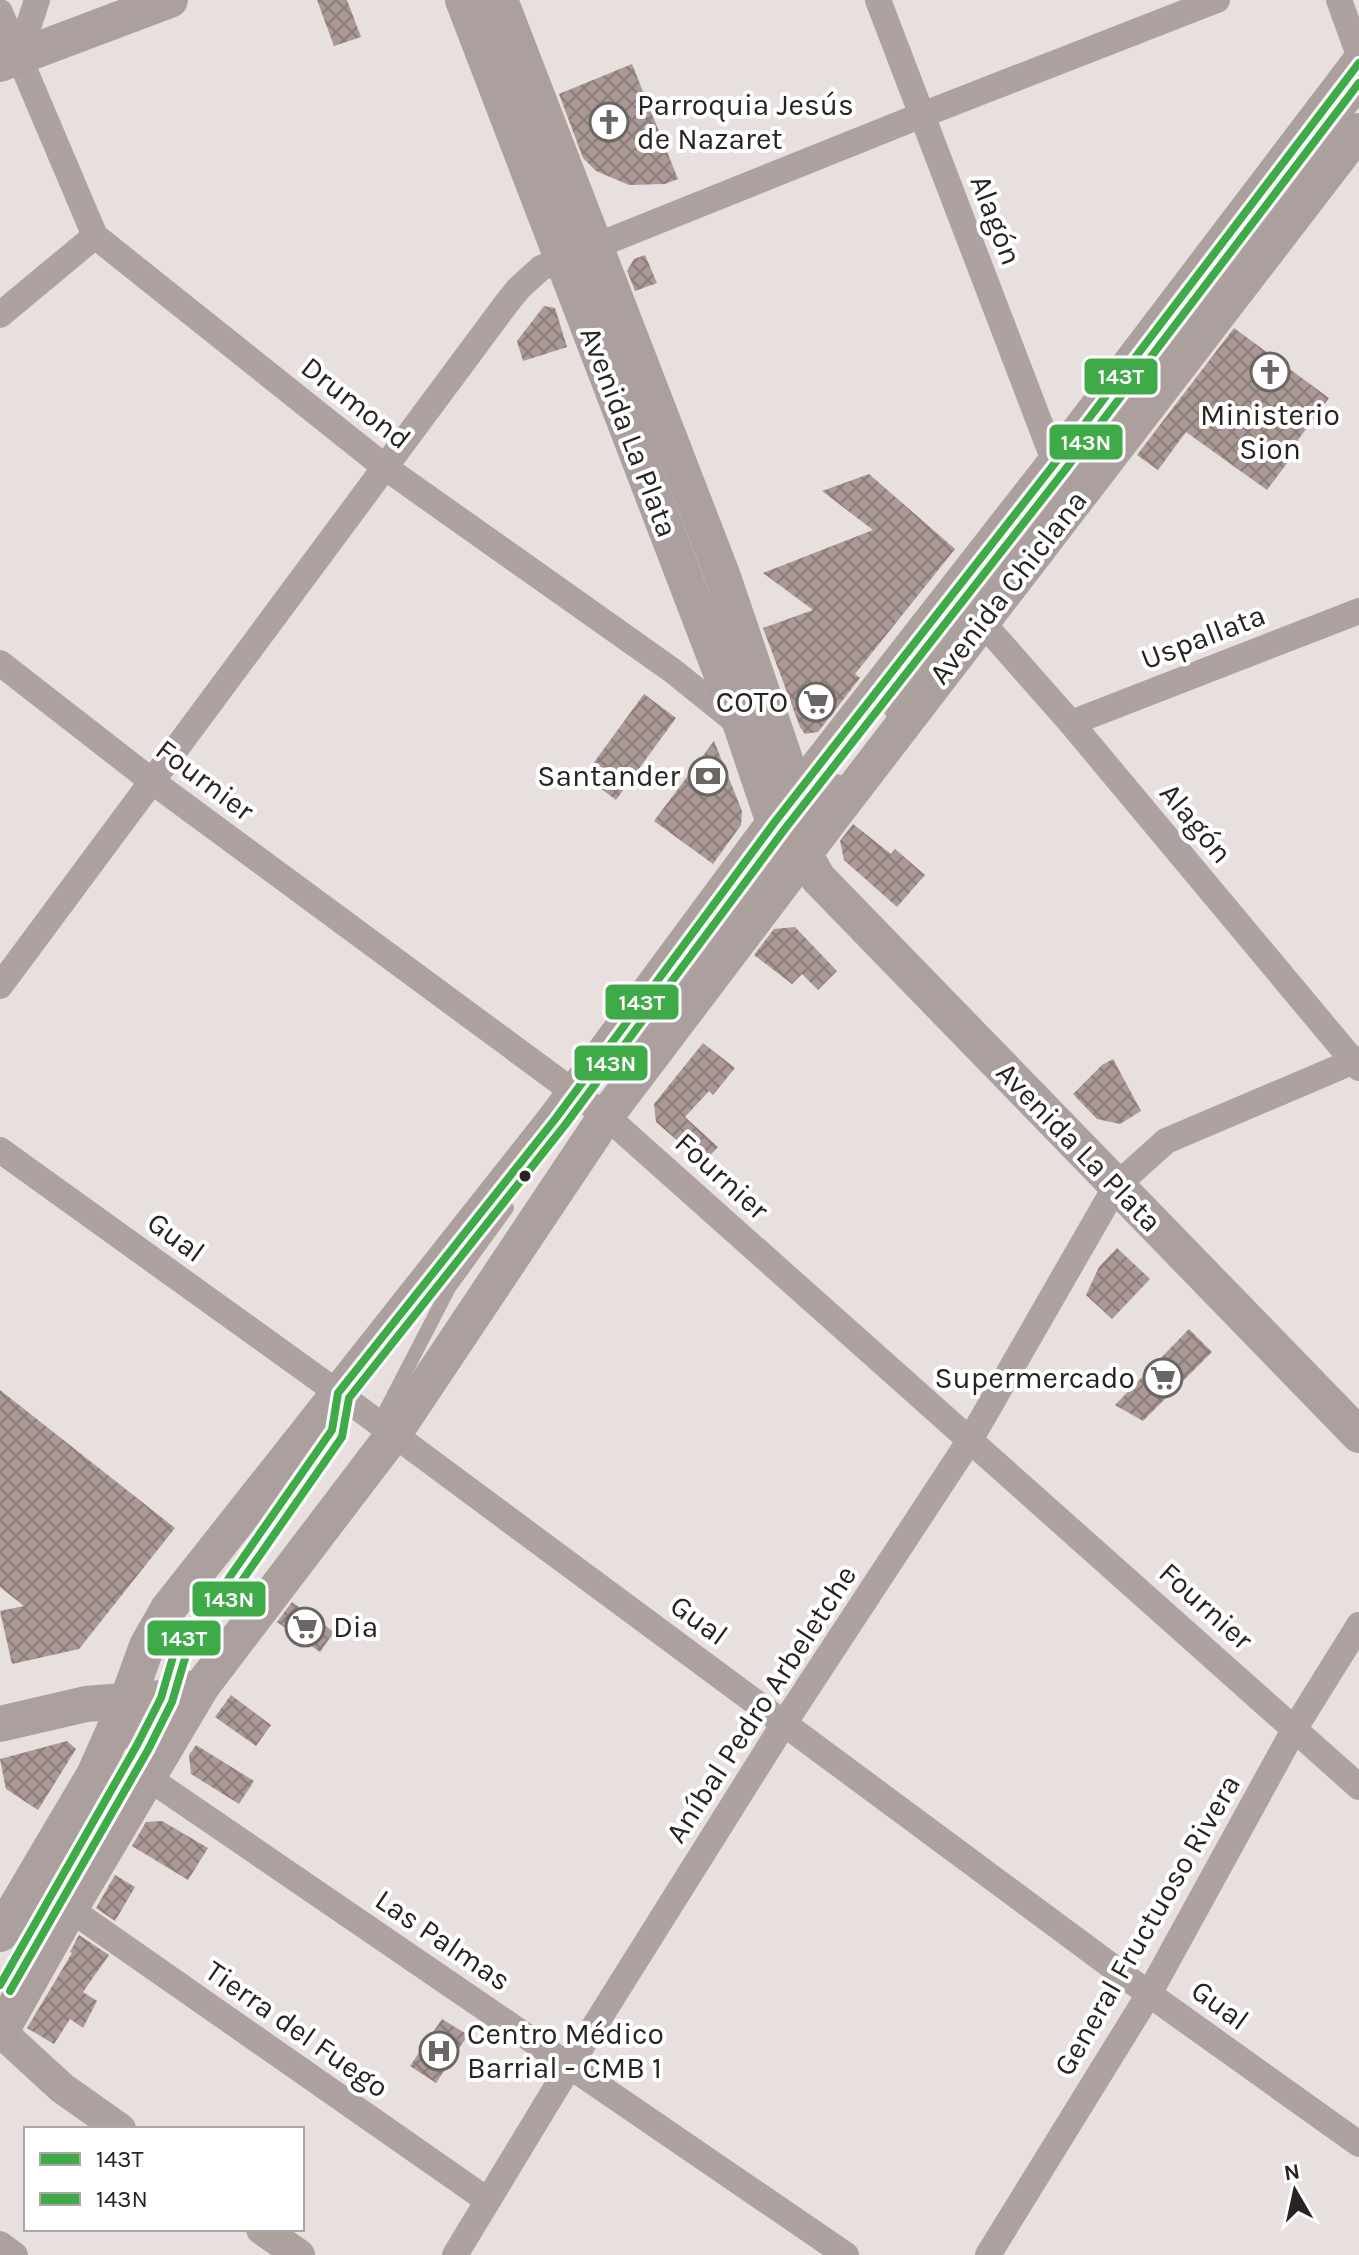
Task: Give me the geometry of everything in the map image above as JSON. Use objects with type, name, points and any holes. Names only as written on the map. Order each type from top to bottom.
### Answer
[{"type":"main road","points":[[9,61],[170,0]]},
{"type":"main road","name":"Avenida La Plata","points":[[463,0],[723,577],[793,827]]},
{"type":"main road","name":"Avenida La Plata","points":[[500,0],[579,252],[741,725],[818,878],[1359,1435]]},
{"type":"main road","name":"Avenida Chiclana","points":[[793,827],[1055,463],[1359,63]]},
{"type":"main road","name":"Avenida Chiclana","points":[[793,827],[982,622],[1359,131]]},
{"type":"main road","points":[[0,2032],[70,1909],[142,1761],[202,1686],[379,1434],[590,1103],[793,827]]},
{"type":"main road","points":[[0,1934],[94,1775],[144,1700],[147,1646],[168,1609],[338,1393],[590,1103]]},
{"type":"main road","points":[[0,1724],[86,1704],[144,1700],[202,1686]]},
{"type":"street","points":[[9,61],[37,0]]},
{"type":"street","name":"Alagón","points":[[878,0],[1055,463]]},
{"type":"street","points":[[0,986],[519,288],[541,268],[1217,0]]},
{"type":"street","points":[[1339,0],[1359,55]]},
{"type":"street","name":"Drumond","points":[[0,12],[9,61],[95,236],[386,468],[673,671],[741,725]]},
{"type":"street","points":[[0,315],[95,236]]},
{"type":"street","name":"Uspallata","points":[[1071,723],[1359,611]]},
{"type":"street","name":"Alagón","points":[[982,622],[1357,1062]]},
{"type":"street","name":"Fournier","points":[[0,663],[153,782],[590,1103],[1359,1787]]},
{"type":"street","name":"Aníbal Pedro Arbeletche","points":[[455,2255],[785,1722],[970,1440],[1116,1186],[1166,1141],[1357,1062]]},
{"type":"street","name":"Gual","points":[[0,1150],[338,1393],[379,1434],[785,1722],[1149,1994],[1359,2144]]},
{"type":"street","name":"General Fructuoso Rivera","points":[[988,2255],[1149,1994],[1295,1728],[1359,1625]]},
{"type":"street","points":[[142,1761],[144,1700]]},
{"type":"street","name":"Las Palmas","points":[[142,1761],[570,2065],[846,2255]]},
{"type":"street","name":"Tierra del Fuego","points":[[70,1909],[487,2200]]},
{"type":"street","points":[[0,2032],[62,2088],[117,2127]]},
{"type":"street","points":[[265,2231],[299,2255]]},
{"type":"street","points":[[0,2244],[15,2255]]},
{"type":"lane","points":[[793,827],[833,787],[1359,96]]},
{"type":"lane","points":[[144,1700],[207,1660],[314,1513]]},
{"type":"lane","points":[[0,1985],[142,1761]]},
{"type":"building","points":[[317,0],[347,0],[361,37],[334,46]]},
{"type":"building","name":"Parroquia Jesús de Nazaret","points":[[632,64],[678,179],[665,184],[629,185],[596,171],[583,158],[559,94]]},
{"type":"building","points":[[645,255],[657,283],[635,291],[627,271],[634,259]]},
{"type":"building","points":[[544,306],[555,308],[567,347],[523,361],[517,341]]},
{"type":"building","points":[[1234,328],[1329,398],[1295,444],[1299,447],[1267,490],[1186,432],[1158,470],[1137,455]]},
{"type":"building","points":[[869,474],[955,549],[855,674],[860,678],[818,732],[805,734],[763,628],[813,610],[763,573],[873,530],[822,491]]},
{"type":"building","points":[[644,694],[676,718],[616,800],[584,776]]},
{"type":"building","name":"Santander","points":[[714,741],[742,811],[741,825],[713,864],[654,821]]},
{"type":"building","points":[[853,824],[891,854],[895,849],[925,875],[897,907],[844,860],[840,841]]},
{"type":"building","points":[[795,927],[837,971],[818,990],[802,974],[792,984],[754,955],[774,929]]},
{"type":"building","points":[[703,1043],[735,1068],[713,1095],[709,1091],[685,1117],[718,1147],[703,1163],[656,1122],[654,1104]]},
{"type":"building","points":[[1113,1059],[1141,1111],[1120,1124],[1097,1119],[1073,1094],[1102,1065]]},
{"type":"building","points":[[1117,1248],[1150,1279],[1112,1319],[1086,1295],[1099,1267]]},
{"type":"building","name":"Supermercado","points":[[1189,1329],[1212,1352],[1143,1421],[1115,1405]]},
{"type":"building","points":[[0,1390],[175,1528],[79,1649],[12,1664],[0,1611],[24,1606],[0,1587]]},
{"type":"building","name":"Dia","points":[[292,1602],[334,1632],[320,1652],[277,1622]]},
{"type":"building","points":[[231,1695],[271,1725],[256,1746],[215,1717]]},
{"type":"building","points":[[67,1741],[76,1749],[38,1810],[6,1789],[0,1759]]},
{"type":"building","points":[[196,1745],[254,1781],[239,1804],[191,1774],[189,1755]]},
{"type":"building","points":[[162,1821],[208,1848],[188,1880],[132,1846],[146,1822]]},
{"type":"building","points":[[115,1875],[135,1887],[115,1921],[96,1908]]},
{"type":"building","points":[[79,1935],[109,1955],[83,1992],[97,2001],[83,2028],[70,2019],[54,2044],[27,2028],[72,1953]]},
{"type":"building","name":"Centro Médico Barrial - CMB 1","points":[[442,2019],[468,2035],[436,2083],[410,2066]]},
{"type":"transit line","name":"143T","points":[[0,1985],[137,1745],[161,1698],[175,1650],[332,1430],[338,1393],[556,1118],[774,823],[1055,463],[1359,63]]},
{"type":"transit line","name":"143N","points":[[10,1991],[148,1750],[172,1702],[186,1655],[232,1595],[342,1437],[349,1398],[565,1125],[784,830],[1065,470],[1359,83]]},
{"type":"place","name":"Parroquia Jesús de Nazaret","points":[[609,122]]},
{"type":"place","name":"Ministerio Sion","points":[[1270,372]]},
{"type":"place","name":"COTO","points":[[816,702]]},
{"type":"place","name":"Santander","points":[[708,776]]},
{"type":"place","name":"Supermercado","points":[[1163,1378]]},
{"type":"place","name":"Dia","points":[[305,1627]]},
{"type":"place","name":"Centro Médico Barrial - CMB 1","points":[[439,2051]]}]
